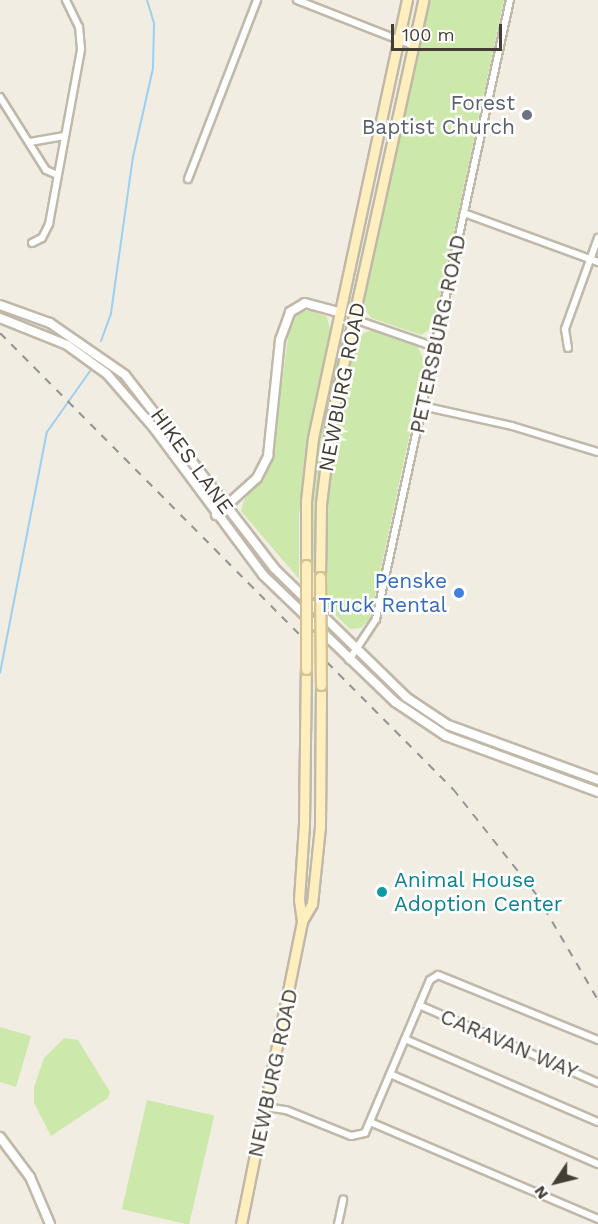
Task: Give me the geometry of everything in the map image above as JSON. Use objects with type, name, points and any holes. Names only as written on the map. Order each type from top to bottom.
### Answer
[{"type":"main road","name":"NEWBURG ROAD","points":[[241,1224],[302,921],[299,900],[306,669],[306,501],[313,438],[407,0]]},
{"type":"main road","name":"NEWBURG ROAD","points":[[302,921],[312,904],[320,827],[321,504],[331,420],[423,0]]},
{"type":"street","points":[[32,243],[47,231],[55,174],[82,41],[66,0]]},
{"type":"street","points":[[188,179],[257,0]]},
{"type":"street","points":[[297,0],[412,45]]},
{"type":"street","name":"PETERSBURG ROAD","points":[[349,660],[357,652],[376,619],[510,0]]},
{"type":"street","points":[[0,97],[46,170],[55,174]]},
{"type":"street","points":[[30,142],[64,136]]},
{"type":"street","points":[[464,213],[598,262]]},
{"type":"street","points":[[568,348],[565,329],[598,238]]},
{"type":"street","points":[[216,515],[257,478],[268,456],[280,340],[290,312],[305,303],[339,312]]},
{"type":"street","name":"HIKES LANE","points":[[0,305],[33,315],[72,335],[125,375],[155,410],[225,507],[274,568],[357,652],[406,697],[448,725],[598,780]]},
{"type":"street","name":"HIKES LANE","points":[[0,318],[38,331],[67,345],[122,389],[263,575],[349,660],[422,723],[469,746],[598,792]]},
{"type":"street","points":[[354,319],[435,347]]},
{"type":"street","points":[[422,406],[512,426],[598,452]]},
{"type":"street","points":[[266,1107],[286,1110],[357,1137],[365,1133],[430,980],[445,975],[598,1040]]},
{"type":"street","name":"CARAVAN WAY","points":[[419,1005],[598,1083]]},
{"type":"street","points":[[405,1039],[598,1122]]},
{"type":"street","points":[[390,1074],[598,1164]]},
{"type":"street","points":[[370,1122],[598,1220]]},
{"type":"street","points":[[0,1137],[30,1177],[50,1224]]},
{"type":"street","points":[[338,1224],[343,1200]]},
{"type":"green space","points":[[427,0],[504,0],[436,316],[433,327],[421,335],[371,318],[363,306]]},
{"type":"green space","points":[[310,310],[327,317],[331,334],[299,514],[299,579],[241,511],[244,500],[261,480],[271,461],[290,324],[298,313]]},
{"type":"green space","points":[[372,330],[417,345],[425,363],[370,619],[361,628],[350,629],[327,607],[327,485],[352,347],[357,336]]},
{"type":"green space","points":[[339,335],[346,337],[322,457],[315,571],[312,574],[312,486]]},
{"type":"green space","points":[[0,1027],[31,1036],[16,1087],[0,1082]]},
{"type":"green space","points":[[64,1038],[78,1040],[110,1092],[108,1098],[51,1136],[34,1103],[34,1087],[44,1058]]},
{"type":"green space","points":[[147,1100],[214,1116],[189,1224],[122,1209]]},
{"type":"waterway","points":[[101,341],[111,313],[133,157],[153,68],[154,23],[147,0]]},
{"type":"waterway","points":[[0,673],[47,432],[90,371]]},
{"type":"railway","points":[[0,333],[453,789],[536,894],[598,1000]]},
{"type":"place","name":"Forest Baptist Church","points":[[527,115]]},
{"type":"place","name":"Penske Truck Rental","points":[[459,593]]},
{"type":"place","name":"Animal House Adoption Center","points":[[382,892]]}]
